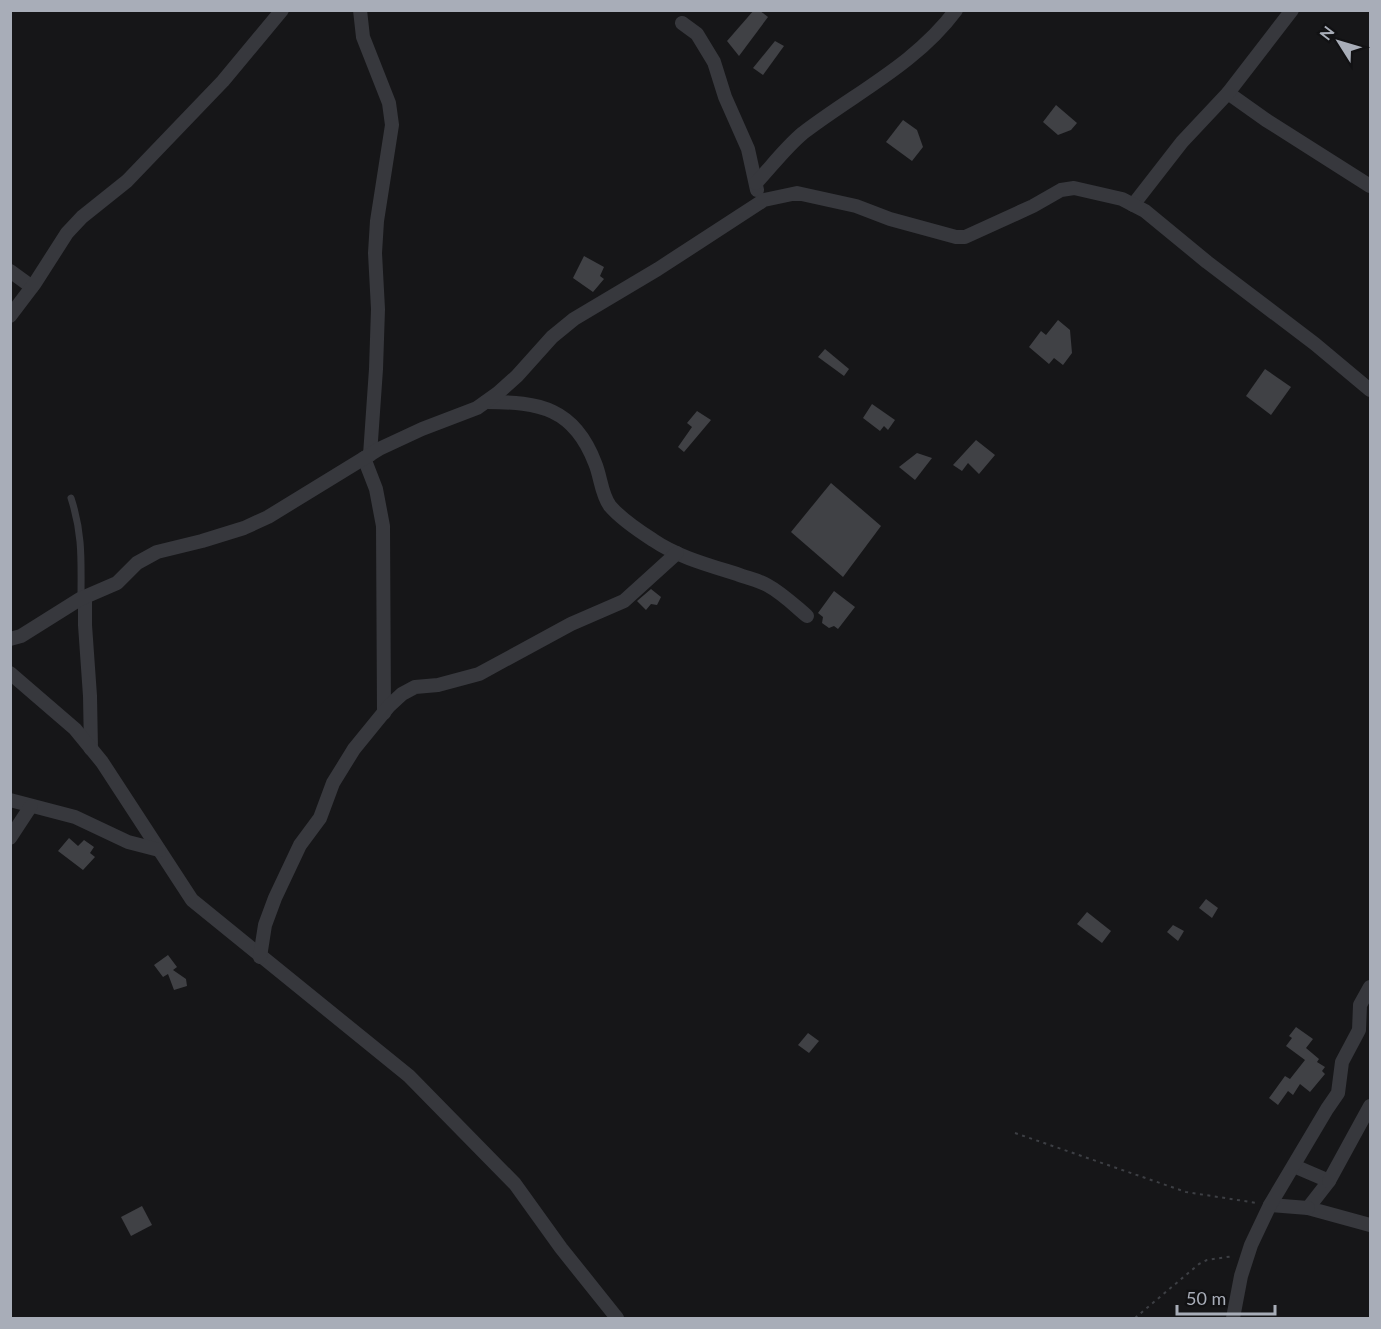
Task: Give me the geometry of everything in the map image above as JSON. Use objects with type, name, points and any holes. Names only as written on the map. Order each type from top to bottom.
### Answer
[{"type":"street","points":[[10,316],[67,233],[82,217],[127,181],[223,81],[282,10]]},
{"type":"street","points":[[360,10],[363,37],[389,103],[392,125],[377,221],[375,253],[378,309],[377,359],[367,457],[383,526],[384,713]]},
{"type":"street","points":[[756,183],[802,134],[915,54],[948,22],[956,10]]},
{"type":"street","points":[[1133,205],[1182,142],[1228,93],[1292,10]]},
{"type":"street","points":[[682,23],[697,34],[714,62],[725,97],[748,149],[758,203]]},
{"type":"street","points":[[1228,93],[1266,120],[1371,186]]},
{"type":"street","points":[[10,639],[21,636],[83,598],[117,583],[137,563],[157,552],[244,528],[267,517],[367,457],[422,429],[477,408],[517,375],[552,336],[574,319],[658,269],[758,203],[776,196],[797,193],[856,206],[890,219],[956,237],[965,237],[1019,213],[1061,190],[1074,189],[1122,199],[1153,217],[1371,390]]},
{"type":"street","points":[[10,271],[32,287]]},
{"type":"street","points":[[486,402],[519,402],[534,404],[550,410],[574,426],[588,446],[596,463],[605,498],[610,506],[654,540],[676,553],[765,584],[807,616]]},
{"type":"street","points":[[261,957],[265,925],[275,898],[300,845],[320,818],[333,783],[354,749],[402,694],[415,687],[438,685],[479,674],[571,624],[624,601],[676,553]]},
{"type":"street","points":[[83,598],[91,748]]},
{"type":"street","points":[[10,674],[75,729],[91,748],[199,908],[410,1076],[515,1184],[561,1248],[617,1318]]},
{"type":"street","points":[[10,800],[75,818],[128,842],[159,850]]},
{"type":"street","points":[[10,838],[31,806]]},
{"type":"street","points":[[1233,1318],[1242,1270],[1251,1245],[1270,1205],[1340,1091],[1342,1062],[1359,1030],[1360,1005],[1371,987]]},
{"type":"street","points":[[1308,1208],[1329,1181],[1371,1106]]},
{"type":"street","points":[[1294,1166],[1329,1181]]},
{"type":"street","points":[[1270,1205],[1308,1208],[1371,1225]]},
{"type":"lane","points":[[70,498],[76,513],[82,552],[83,598]]},
{"type":"path","points":[[1015,1133],[1186,1192],[1270,1205]]},
{"type":"path","points":[[1135,1318],[1199,1264],[1207,1260],[1230,1258],[1251,1245]]},
{"type":"building","points":[[754,10],[759,10],[768,17],[739,56],[727,41]]},
{"type":"building","points":[[775,41],[784,46],[763,75],[753,68]]},
{"type":"building","points":[[1056,105],[1077,123],[1071,130],[1058,135],[1043,122]]},
{"type":"building","points":[[903,120],[917,130],[923,147],[912,161],[886,142]]},
{"type":"building","points":[[584,256],[604,267],[600,276],[604,279],[593,292],[573,278]]},
{"type":"building","points":[[1058,320],[1070,330],[1072,353],[1063,365],[1054,358],[1049,364],[1029,347],[1041,331],[1046,335]]},
{"type":"building","points":[[825,349],[849,369],[844,376],[818,357]]},
{"type":"building","points":[[1265,369],[1291,387],[1271,415],[1246,396]]},
{"type":"building","points":[[872,404],[895,420],[888,430],[884,426],[880,431],[863,418]]},
{"type":"building","points":[[697,411],[711,420],[684,452],[678,447],[692,427],[687,423]]},
{"type":"building","points":[[976,440],[995,455],[979,474],[968,463],[962,471],[953,465]]},
{"type":"building","points":[[917,453],[932,458],[915,480],[899,467]]},
{"type":"building","points":[[831,483],[881,526],[843,577],[791,532]]},
{"type":"building","points":[[651,589],[661,597],[657,605],[651,604],[646,610],[637,601]]},
{"type":"building","points":[[834,591],[855,607],[838,629],[834,626],[829,628],[822,623],[823,617],[818,613]]},
{"type":"building","points":[[69,838],[78,846],[84,840],[94,847],[90,853],[95,857],[83,870],[58,851]]},
{"type":"building","points":[[1206,899],[1218,908],[1212,918],[1199,908]]},
{"type":"building","points":[[1087,912],[1111,931],[1102,943],[1077,924]]},
{"type":"building","points":[[1173,925],[1184,931],[1178,941],[1167,932]]},
{"type":"building","points":[[168,955],[177,967],[173,970],[186,979],[187,986],[174,990],[168,974],[163,977],[154,965]]},
{"type":"building","points":[[1296,1027],[1313,1039],[1306,1048],[1319,1059],[1317,1062],[1325,1067],[1322,1071],[1325,1074],[1310,1092],[1300,1084],[1293,1095],[1288,1091],[1278,1105],[1269,1098],[1285,1076],[1290,1079],[1305,1060],[1286,1046],[1292,1038],[1289,1036]]},
{"type":"building","points":[[808,1033],[819,1041],[809,1053],[798,1045]]},
{"type":"building","points":[[142,1206],[152,1225],[131,1236],[121,1217]]}]
